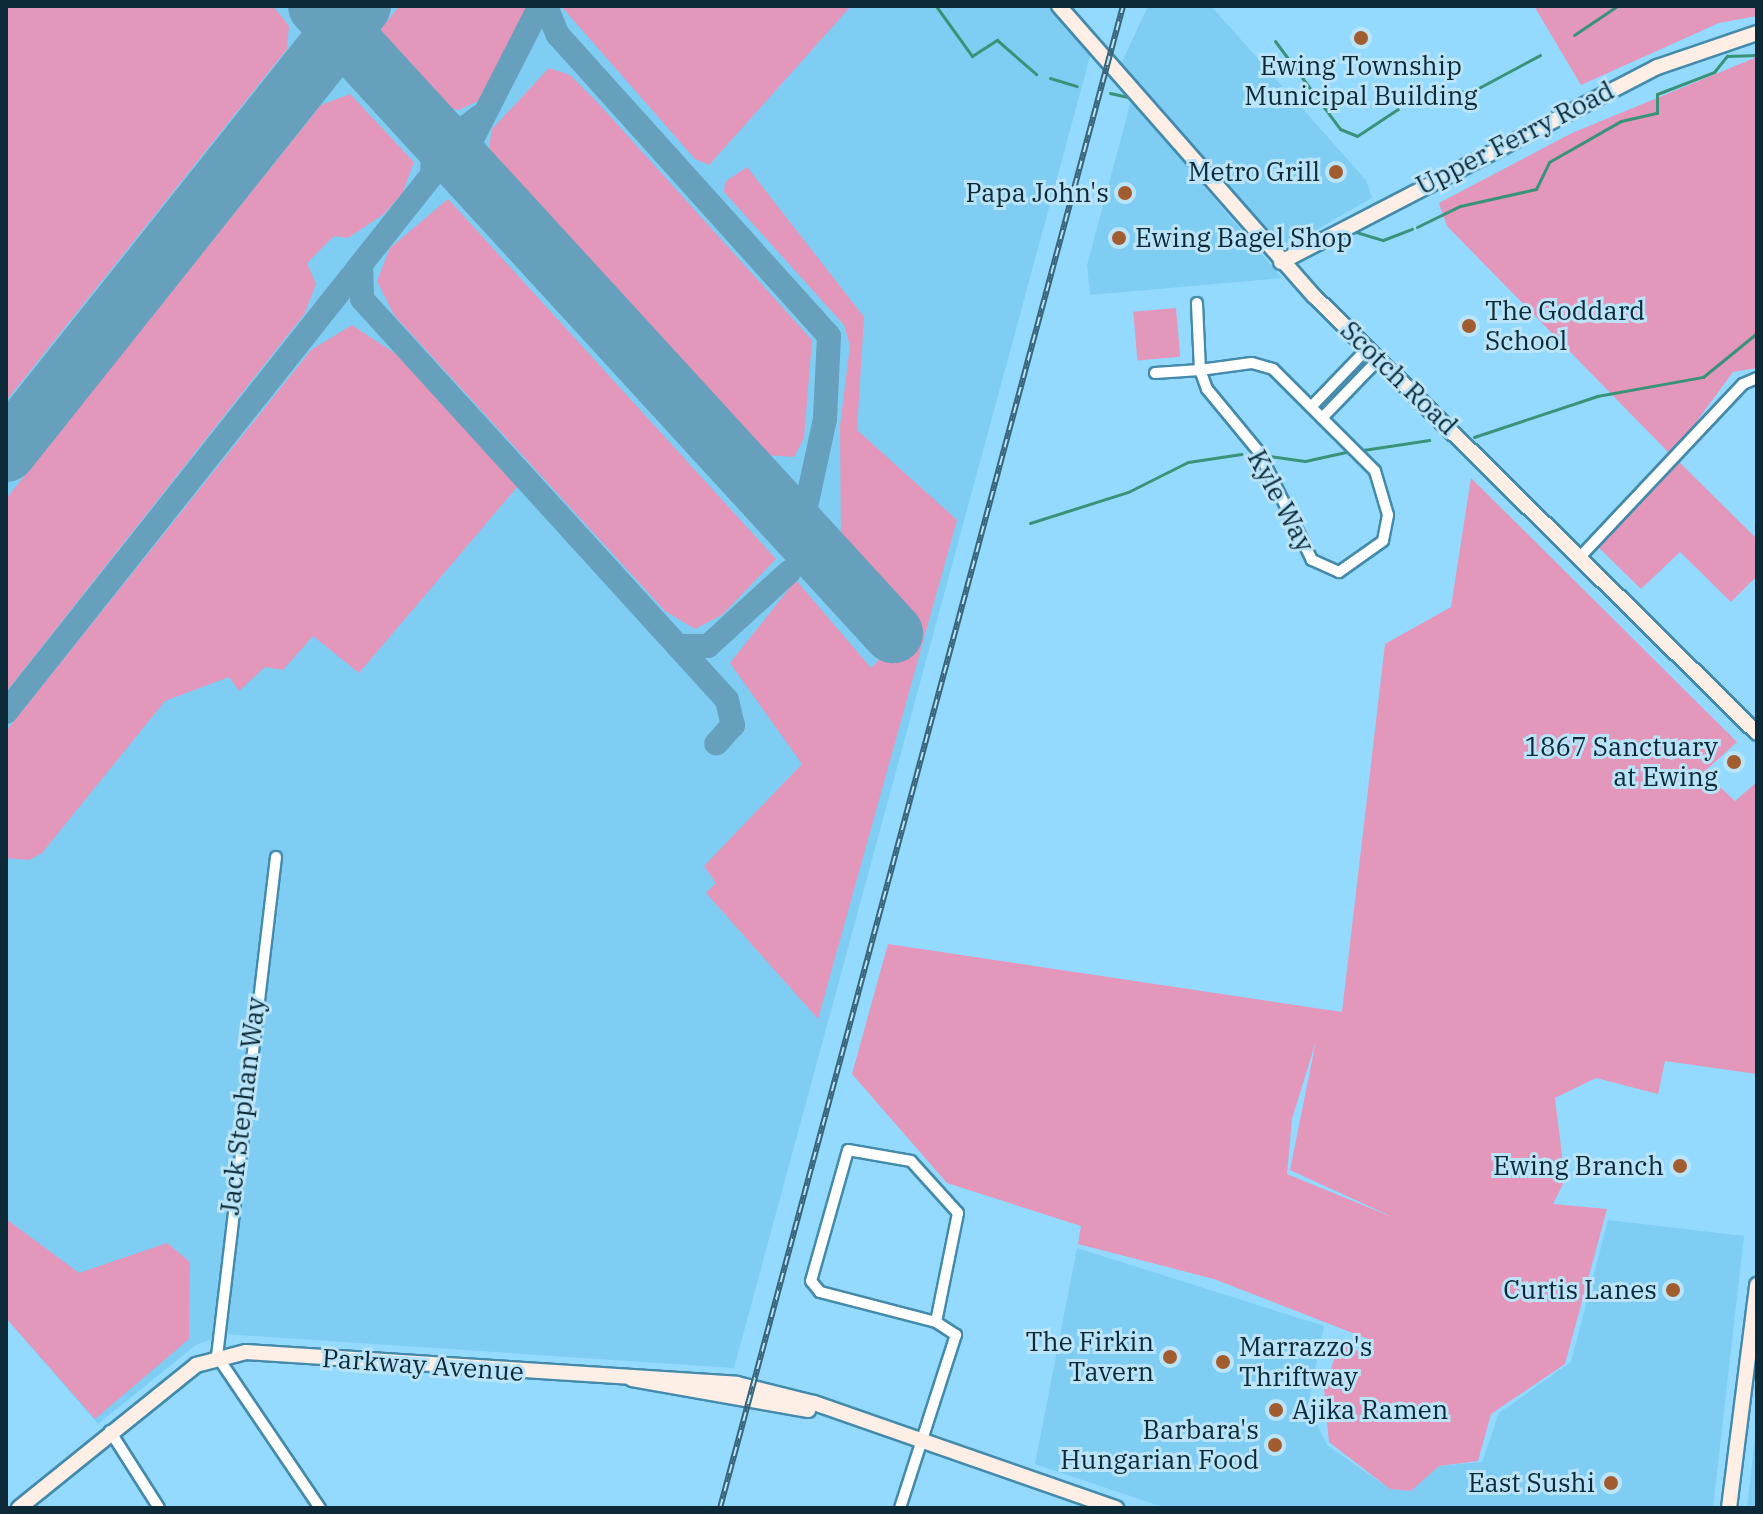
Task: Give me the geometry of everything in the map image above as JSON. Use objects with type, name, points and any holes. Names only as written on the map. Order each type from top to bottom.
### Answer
[{"type":"main road","name":"Scotch Road","points":[[1059,6],[1281,262],[1757,733]]},
{"type":"main road","name":"Upper Ferry Road","points":[[1281,262],[1657,67],[1757,33]]},
{"type":"main road","points":[[1729,1508],[1757,1285]]},
{"type":"main road","name":"Parkway Avenue","points":[[217,1356],[737,1384],[927,1442],[1098,1505],[1116,1508]]},
{"type":"main road","points":[[19,1508],[110,1431],[217,1356]]},
{"type":"street","points":[[1197,303],[1200,370]]},
{"type":"street","points":[[1311,407],[1369,347]]},
{"type":"street","points":[[1322,418],[1380,358]]},
{"type":"street","name":"Kyle Way","points":[[1155,373],[1263,365],[1311,407],[1375,471],[1388,515],[1383,541],[1339,572],[1312,560],[1259,452],[1200,370]]},
{"type":"street","points":[[1580,557],[1743,384],[1757,378]]},
{"type":"street","name":"Jack Stephan Way","points":[[217,1356],[276,857]]},
{"type":"street","points":[[900,1508],[927,1442],[956,1335],[936,1322],[820,1292],[811,1281],[848,1150],[911,1161],[958,1213],[936,1322]]},
{"type":"street","points":[[217,1356],[320,1508]]},
{"type":"street","points":[[110,1431],[159,1508]]},
{"type":"shaded area","points":[[6,6],[1047,6],[1091,53],[734,1368],[224,1334],[196,1345],[98,1424],[6,1318]]},
{"type":"shaded area","points":[[6,6],[273,6],[289,26],[287,49],[6,401]]},
{"type":"shaded area","points":[[399,6],[529,6],[478,101],[459,110],[448,108],[379,32]]},
{"type":"shaded area","points":[[561,6],[851,6],[709,165],[695,159]]},
{"type":"shaded area","points":[[1148,6],[1211,6],[1366,180],[1372,198],[1293,243],[1278,242],[1121,64]]},
{"type":"shaded area","points":[[1534,6],[1757,6],[1757,16],[1719,23],[1581,85]]},
{"type":"shaded area","points":[[1757,57],[1757,368],[1733,372],[1672,455],[1757,539],[1757,576],[1731,602],[1680,552],[1641,589],[1590,539],[1671,455],[1447,226],[1439,203],[1572,133]]},
{"type":"shaded area","points":[[549,68],[570,75],[598,103],[812,340],[804,438],[794,457],[765,455],[488,153],[492,129]]},
{"type":"shaded area","points":[[350,94],[414,162],[403,192],[384,214],[348,238],[334,236],[307,263],[316,284],[305,313],[6,692],[6,499],[321,105]]},
{"type":"shaded area","points":[[1131,101],[1282,278],[1090,295],[1087,265]]},
{"type":"shaded area","points":[[747,167],[864,317],[857,430],[957,520],[818,1019],[706,893],[716,883],[704,866],[802,764],[730,663],[796,580],[871,668],[917,620],[841,539],[840,426],[850,346],[844,325],[724,192],[725,182]]},
{"type":"shaded area","points":[[448,199],[776,559],[722,615],[695,629],[665,611],[394,315],[377,281],[390,248]]},
{"type":"shaded area","points":[[1176,308],[1180,357],[1137,361],[1133,312]]},
{"type":"shaded area","points":[[352,325],[396,354],[518,486],[359,673],[313,636],[283,670],[265,667],[239,691],[229,677],[165,701],[42,853],[29,860],[6,858],[6,731],[311,350]]},
{"type":"shaded area","points":[[1471,478],[1737,742],[1704,772],[1735,801],[1757,782],[1757,1074],[1665,1061],[1658,1094],[1596,1078],[1555,1098],[1565,1180],[1553,1204],[1607,1209],[1565,1364],[1491,1414],[1478,1461],[1439,1466],[1411,1491],[1390,1489],[1329,1442],[1324,1389],[1341,1339],[1363,1355],[1368,1339],[1214,1279],[1078,1244],[1081,1226],[947,1183],[852,1074],[888,944],[1342,1012],[1385,644],[1451,607]],"holes":[[[1316,1041],[1290,1170],[1397,1219],[1287,1174],[1292,1119]]]},
{"type":"shaded area","points":[[6,1219],[79,1273],[167,1243],[190,1262],[189,1339],[95,1419],[6,1318]]},
{"type":"shaded area","points":[[1608,1220],[1744,1236],[1713,1508],[1166,1508],[1035,1464],[1077,1248],[1324,1326],[1308,1405],[1327,1445],[1390,1489],[1411,1491],[1439,1466],[1482,1462],[1499,1413],[1571,1362]]},
{"type":"shaded area","points":[[1757,1419],[1757,1508],[1747,1508]]},
{"type":"waterway","points":[[936,6],[972,56],[997,40],[1036,74]]},
{"type":"waterway","points":[[1574,35],[1617,6]]},
{"type":"waterway","points":[[1275,41],[1340,129],[1357,136],[1398,109]]},
{"type":"waterway","points":[[1418,94],[1473,91],[1540,55]]},
{"type":"waterway","points":[[1417,227],[1460,206],[1536,189],[1549,162],[1621,121],[1657,113],[1657,94],[1714,72],[1727,56],[1757,55]]},
{"type":"waterway","points":[[1050,78],[1077,86]]},
{"type":"waterway","points":[[1110,93],[1127,97]]},
{"type":"waterway","points":[[1356,232],[1383,240],[1412,229]]},
{"type":"waterway","points":[[1474,437],[1597,396],[1703,377],[1757,333]]},
{"type":"waterway","points":[[1363,450],[1429,440]]},
{"type":"waterway","points":[[1269,456],[1305,461],[1346,452]]},
{"type":"waterway","points":[[1030,523],[1128,492],[1188,462],[1241,454]]},
{"type":"taxiway","points":[[483,187],[471,175],[466,151],[540,6]]},
{"type":"taxiway","points":[[546,6],[558,35],[829,336],[825,419],[807,502]]},
{"type":"taxiway","points":[[420,117],[443,132],[461,131],[480,116]]},
{"type":"taxiway","points":[[6,712],[432,175],[434,132]]},
{"type":"taxiway","points":[[361,265],[362,299],[727,700],[733,725],[716,744]]},
{"type":"taxiway","points":[[678,646],[708,646],[789,572]]},
{"type":"runway","points":[[318,6],[893,633]]},
{"type":"runway","points":[[6,452],[361,6]]},
{"type":"railway","points":[[720,1508],[1123,6]]},
{"type":"place","name":"Ewing Township Municipal Building","points":[[1361,38]]},
{"type":"place","name":"Metro Grill","points":[[1336,172]]},
{"type":"place","name":"Papa John's","points":[[1125,193]]},
{"type":"place","name":"Ewing Bagel Shop","points":[[1119,238]]},
{"type":"place","name":"The Goddard School","points":[[1469,326]]},
{"type":"place","name":"1867 Sanctuary at Ewing","points":[[1734,762]]},
{"type":"place","name":"Ewing Branch","points":[[1680,1166]]},
{"type":"place","name":"Curtis Lanes","points":[[1673,1290]]},
{"type":"place","name":"The Firkin Tavern","points":[[1170,1357]]},
{"type":"place","name":"Marrazzo's Thriftway","points":[[1223,1362]]},
{"type":"place","name":"Ajika Ramen","points":[[1276,1410]]},
{"type":"place","name":"Barbara's Hungarian Food","points":[[1275,1445]]},
{"type":"place","name":"East Sushi","points":[[1611,1483]]}]
